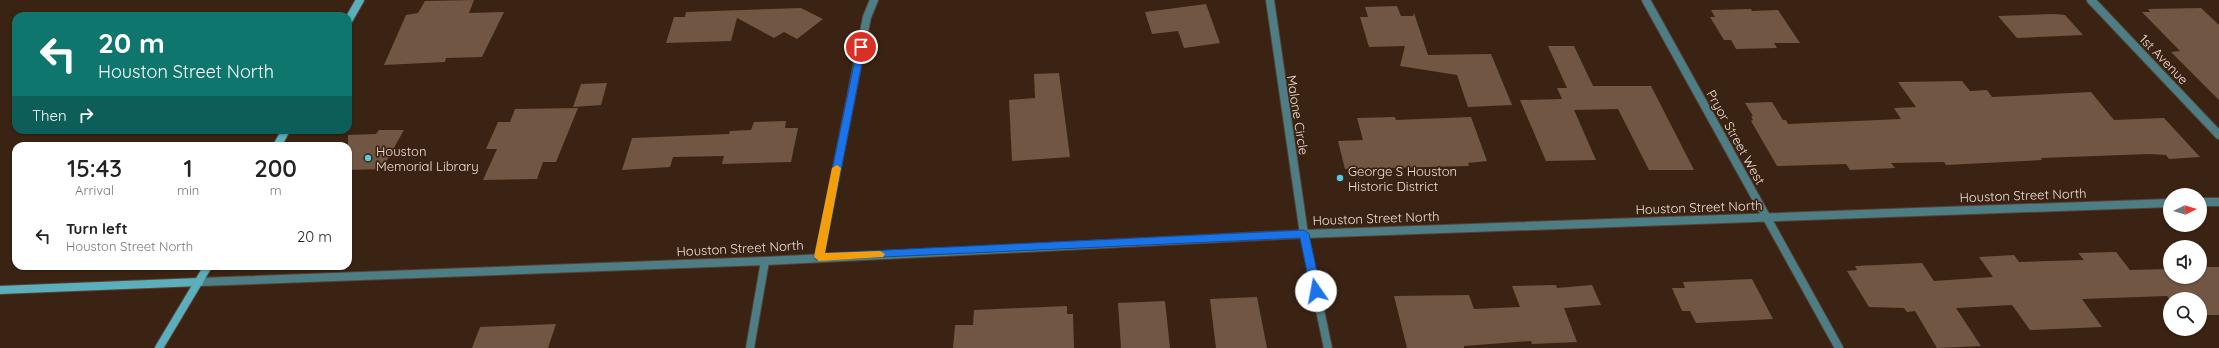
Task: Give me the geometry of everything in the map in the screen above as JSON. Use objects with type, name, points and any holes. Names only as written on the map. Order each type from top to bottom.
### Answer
[{"type":"street","points":[[352,14],[360,0]]},
{"type":"street","points":[[819,257],[867,17],[874,0]]},
{"type":"street","name":"Malone Circle","points":[[1270,0],[1304,234],[1328,348]]},
{"type":"street","name":"Pryor Street West","points":[[1646,0],[1839,348]]},
{"type":"street","name":"1st Avenue","points":[[2091,0],[2219,135]]},
{"type":"street","points":[[2207,202],[2219,202]]},
{"type":"street","name":"Houston Street North","points":[[199,282],[765,261],[819,257],[1304,234],[2163,203]]},
{"type":"street","points":[[750,348],[765,261]]},
{"type":"street","points":[[159,348],[206,270]]},
{"type":"street","points":[[0,290],[199,282]]},
{"type":"building","points":[[474,0],[469,13],[504,12],[482,57],[446,58],[445,62],[384,65],[406,15],[418,13],[425,1]]},
{"type":"building","points":[[1206,4],[1220,43],[1184,48],[1178,31],[1152,34],[1145,12]]},
{"type":"building","points":[[1397,6],[1401,16],[1413,16],[1414,13],[1428,55],[1491,54],[1512,105],[1468,107],[1457,75],[1400,66],[1405,46],[1369,47],[1360,17],[1368,17],[1365,7]]},
{"type":"building","points":[[801,8],[823,19],[797,39],[784,32],[774,38],[737,18],[731,41],[666,43],[674,17],[685,17],[686,12]]},
{"type":"building","points":[[2201,8],[2219,25],[2219,100],[2171,52],[2180,51],[2142,12],[2150,12],[2148,9]]},
{"type":"building","points":[[1751,9],[1752,11],[1778,10],[1800,43],[1774,43],[1777,48],[1736,49],[1731,40],[1724,40],[1710,17],[1715,17],[1711,10]]},
{"type":"building","points":[[2065,15],[2083,35],[2017,38],[1998,16]]},
{"type":"building","points":[[1548,46],[1574,46],[1593,86],[1651,86],[1694,170],[1649,170],[1618,109],[1574,110],[1596,160],[1546,161],[1520,100],[1562,99],[1557,88],[1567,88]]},
{"type":"building","points":[[1059,73],[1070,157],[1012,161],[1009,100],[1035,98],[1034,74]]},
{"type":"building","points":[[1962,81],[1970,91],[1987,90],[1992,97],[2091,92],[2114,120],[2164,118],[2200,157],[2169,159],[2166,155],[2149,154],[2041,158],[2042,160],[1946,165],[1944,162],[1891,163],[1895,168],[1850,170],[1846,164],[1777,166],[1751,121],[1753,120],[1751,116],[1753,116],[1745,103],[1772,102],[1783,120],[1786,120],[1788,124],[1901,119],[1894,108],[1916,107],[1898,82]]},
{"type":"building","points":[[607,83],[601,105],[573,107],[581,84]]},
{"type":"building","points":[[578,108],[556,162],[543,162],[537,179],[483,180],[497,149],[486,149],[498,122],[510,122],[515,109]]},
{"type":"building","points":[[1395,117],[1396,120],[1471,117],[1487,161],[1468,163],[1469,166],[1345,169],[1338,141],[1363,140],[1357,118]]},
{"type":"building","points":[[786,121],[785,128],[798,128],[791,162],[722,164],[724,156],[673,157],[670,167],[622,170],[632,138],[729,134],[730,131],[751,130],[754,122]]},
{"type":"building","name":"Houston Memorial Library","points":[[379,130],[404,130],[382,169],[352,170],[352,142],[348,142],[348,135],[376,134]]},
{"type":"building","points":[[2116,252],[2130,270],[2163,269],[2163,284],[2207,284],[2207,267],[2219,267],[2219,315],[2207,315],[2207,292],[2163,292],[2163,296],[2082,299],[2102,327],[2030,330],[2012,305],[1956,308],[1981,346],[1937,348],[1915,311],[1907,312],[1904,308],[1869,307],[1847,271],[1857,270],[1855,266],[1922,263],[1934,281],[1993,277],[1979,257],[2014,255],[2019,262],[2084,260],[2078,253]]},
{"type":"building","points":[[1752,279],[1773,319],[1696,323],[1690,311],[1682,311],[1672,288],[1685,288],[1683,282]]},
{"type":"building","points":[[1556,285],[1557,288],[1592,285],[1601,305],[1564,308],[1577,342],[1532,344],[1531,341],[1464,346],[1464,348],[1407,348],[1394,296],[1469,295],[1474,309],[1520,307],[1512,286]]},
{"type":"building","points":[[1257,297],[1267,348],[1216,348],[1210,299]]},
{"type":"building","points":[[1165,301],[1170,348],[1121,348],[1118,303]]},
{"type":"building","points":[[1067,306],[1067,314],[1073,314],[1074,348],[953,348],[955,325],[973,325],[974,310]]},
{"type":"building","points":[[556,324],[548,348],[472,348],[480,327]]},
{"type":"slow traffic","points":[[837,168],[819,257],[880,254]]},
{"type":"place","name":"Houston Memorial Library","points":[[368,158]]},
{"type":"place","name":"George S Houston Historic District","points":[[1340,178]]},
{"type":"route","points":[[861,47],[819,257],[1304,234],[1316,291]]}]
